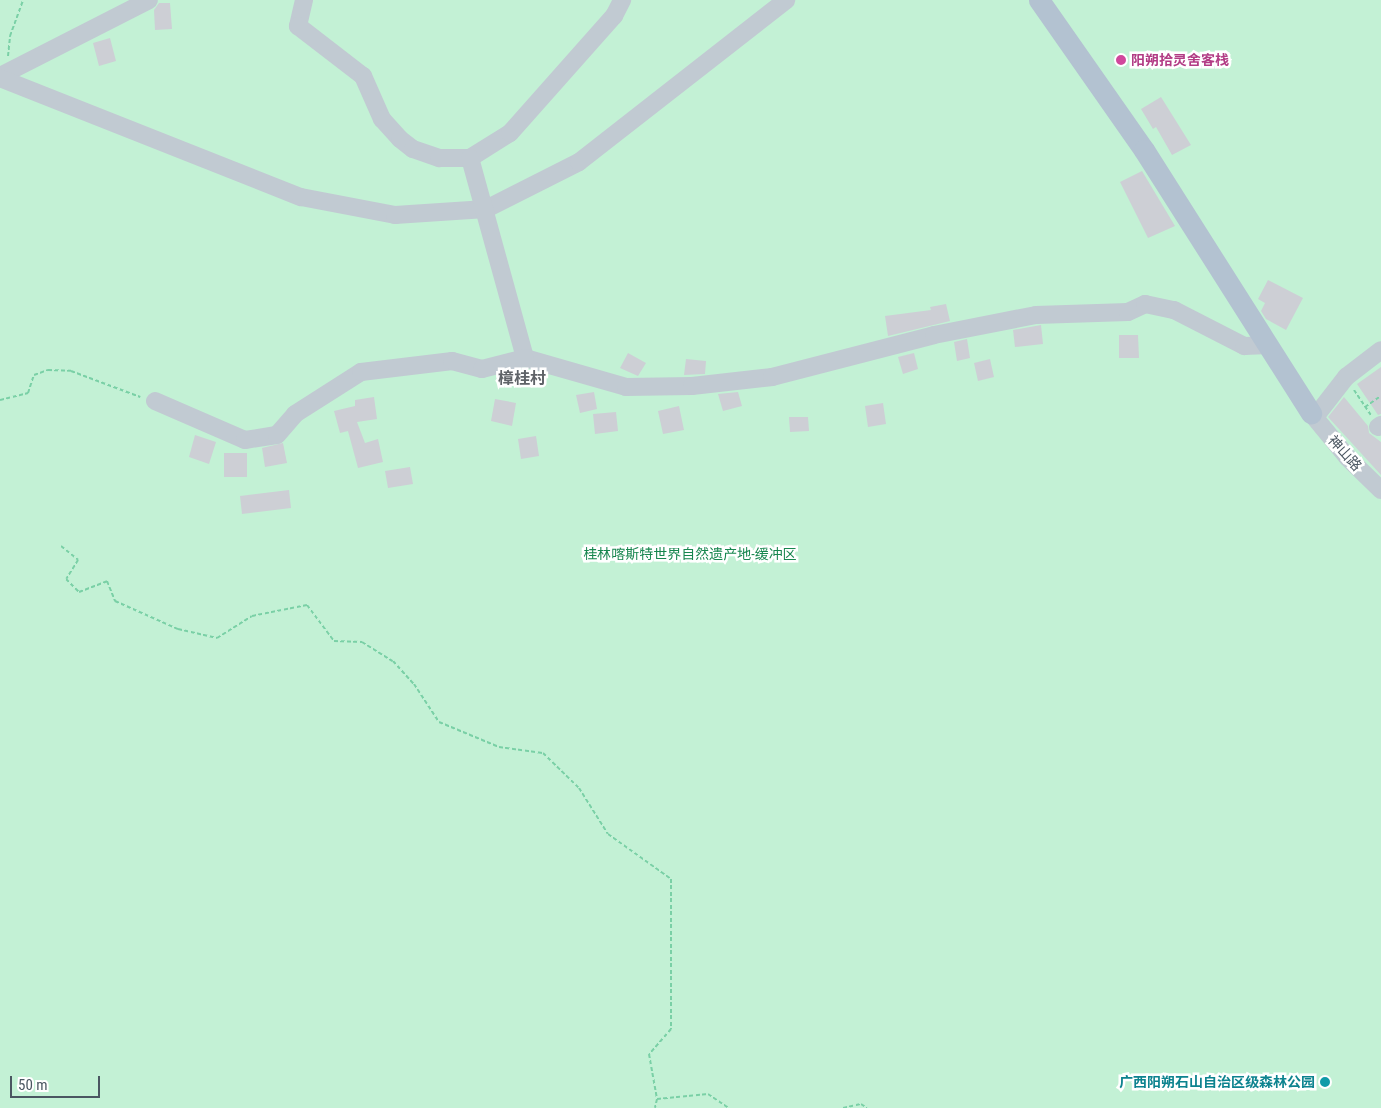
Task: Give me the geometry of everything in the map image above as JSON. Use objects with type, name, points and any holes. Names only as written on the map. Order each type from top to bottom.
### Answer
[{"type":"main road","points":[[1039,0],[1144,150],[1313,415]]},
{"type":"street","points":[[2,75],[149,0]]},
{"type":"street","points":[[304,0],[298,26],[363,76],[382,119],[400,140],[413,149],[439,158],[470,158],[510,133],[614,16],[622,0]]},
{"type":"street","points":[[2,75],[301,197],[395,215],[486,209],[579,162],[786,0]]},
{"type":"street","points":[[470,158],[486,209],[525,358]]},
{"type":"street","points":[[155,401],[245,440],[277,435],[296,414],[361,372],[452,361],[482,370],[525,358],[626,387],[692,386],[772,377],[934,335],[1036,314],[1128,312],[1145,304],[1174,310],[1244,346],[1269,345]]},
{"type":"street","points":[[1313,415],[1346,377],[1381,350]]},
{"type":"street","name":"神山路","points":[[1313,415],[1348,458],[1381,490]]},
{"type":"path","points":[[2,75],[10,36],[23,0]]},
{"type":"path","points":[[0,400],[28,393],[34,375],[48,370],[71,371],[155,401]]},
{"type":"path","points":[[1346,377],[1380,426]]},
{"type":"path","points":[[1365,407],[1381,396]]},
{"type":"path","points":[[60,546],[78,560],[66,579],[79,592],[107,581],[116,601],[178,629],[217,638],[252,616],[307,605],[334,641],[362,642],[393,661],[414,684],[439,722],[499,747],[543,753],[579,788],[608,834],[670,879],[671,1029],[648,1054],[657,1100],[655,1108]]},
{"type":"path","points":[[657,1100],[708,1094],[729,1108]]},
{"type":"path","points":[[843,1108],[861,1104],[867,1108]]},
{"type":"green space","name":"桂林喀斯特世界自然遗产地-缓冲区","points":[[0,0],[1381,0],[1381,1108],[0,1108]]},
{"type":"building","points":[[159,3],[170,3],[172,29],[155,30],[154,10]]},
{"type":"building","points":[[110,38],[116,61],[99,66],[93,43]]},
{"type":"building","points":[[1161,97],[1191,145],[1172,155],[1156,127],[1153,129],[1141,109]]},
{"type":"building","points":[[1142,171],[1175,226],[1148,238],[1120,182]]},
{"type":"building","points":[[1268,280],[1303,298],[1286,330],[1266,319],[1261,311],[1265,303],[1258,299]]},
{"type":"building","points":[[946,304],[950,321],[888,336],[885,316],[931,310],[930,307]]},
{"type":"building","points":[[1041,325],[1043,344],[1015,347],[1013,330]]},
{"type":"building","points":[[1119,335],[1138,335],[1139,358],[1119,358]]},
{"type":"building","points":[[967,339],[970,358],[957,361],[954,342]]},
{"type":"building","points":[[628,353],[646,363],[638,376],[620,368]]},
{"type":"building","points":[[914,353],[918,369],[903,374],[898,357]]},
{"type":"building","points":[[686,359],[706,361],[705,374],[684,375]]},
{"type":"building","points":[[990,359],[994,377],[978,381],[974,363]]},
{"type":"building","points":[[1381,367],[1381,414],[1378,415],[1357,384]]},
{"type":"building","points":[[594,392],[597,409],[580,413],[576,395]]},
{"type":"building","points":[[738,392],[742,406],[723,411],[718,394]]},
{"type":"building","points":[[374,397],[377,419],[357,422],[365,443],[378,439],[383,462],[358,468],[348,431],[340,433],[334,411],[355,406],[355,400]]},
{"type":"building","points":[[1344,397],[1368,426],[1369,433],[1381,442],[1381,475],[1328,417]]},
{"type":"building","points":[[495,399],[516,403],[512,426],[491,421]]},
{"type":"building","points":[[883,403],[886,424],[868,427],[865,406]]},
{"type":"building","points":[[679,406],[684,430],[663,434],[658,411]]},
{"type":"building","points":[[616,412],[618,431],[595,434],[593,414]]},
{"type":"building","points":[[789,417],[808,417],[809,431],[790,432]]},
{"type":"building","points":[[195,435],[216,442],[209,464],[189,457]]},
{"type":"building","points":[[536,436],[539,456],[521,459],[518,439]]},
{"type":"building","points":[[283,443],[287,463],[265,467],[262,448]]},
{"type":"building","points":[[224,453],[247,453],[247,477],[224,477]]},
{"type":"building","points":[[410,467],[413,484],[388,488],[385,471]]},
{"type":"building","points":[[289,490],[291,508],[242,514],[240,496]]},
{"type":"place","name":"阳朔拾灵舍客栈","points":[[1121,60]]},
{"type":"place","name":"广西阳朔石山自治区级森林公园","points":[[1325,1082]]},
{"type":"district","name":"樟桂村","points":[[522,379]]}]
